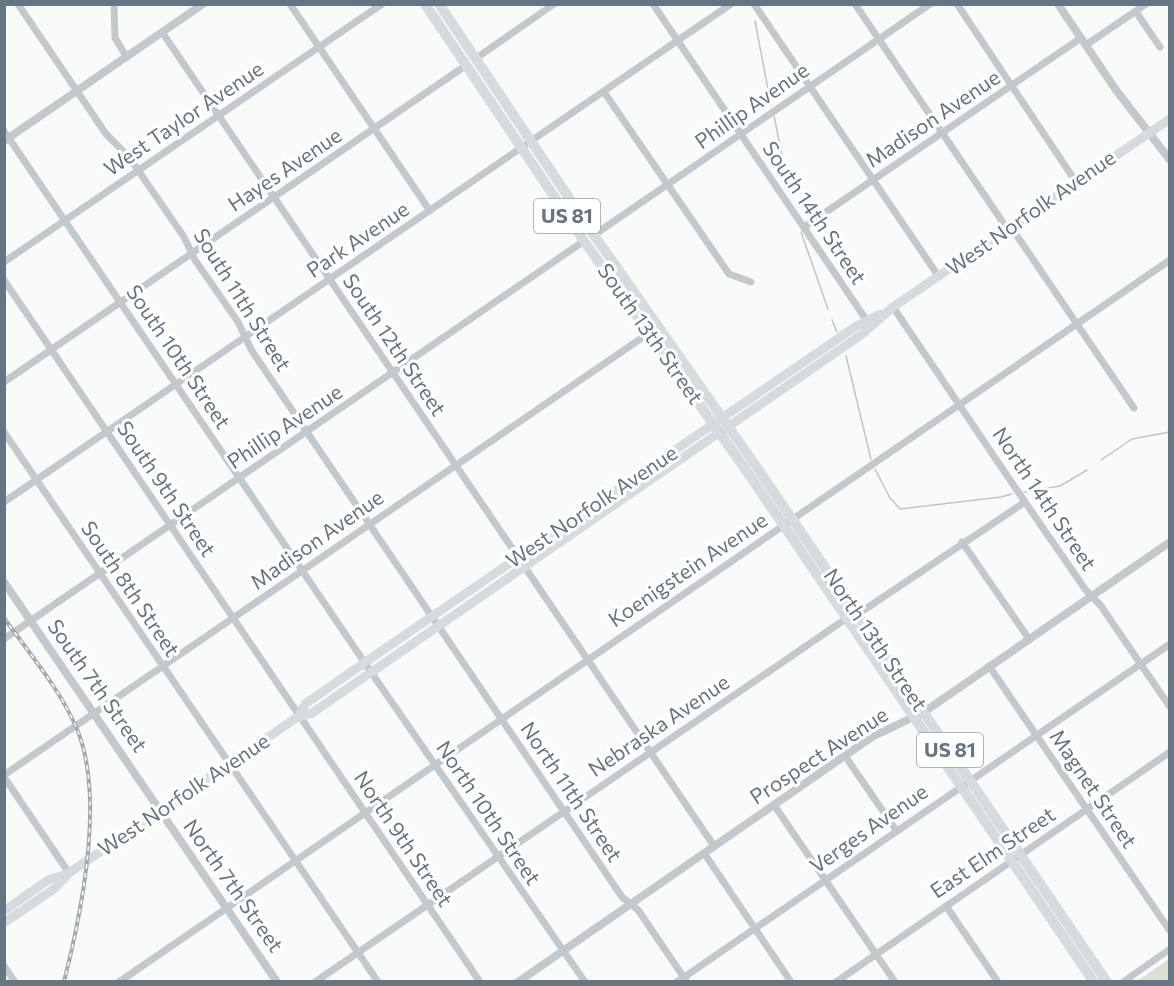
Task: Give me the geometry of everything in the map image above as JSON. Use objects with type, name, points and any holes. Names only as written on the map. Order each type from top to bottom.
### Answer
[{"type":"highway","name":"South 13th Street","points":[[425,4],[465,66],[526,145]]},
{"type":"highway","name":"South 13th Street","points":[[439,4],[526,145],[721,425]]},
{"type":"highway","name":"South 13th Street","points":[[589,238],[649,333],[721,425]]},
{"type":"highway","name":"North 13th Street","points":[[721,425],[1016,857],[1094,981]]},
{"type":"highway","name":"North 13th Street","points":[[1016,857],[1107,981]]},
{"type":"main road","name":"West Norfolk Avenue","points":[[299,716],[305,704],[364,663],[518,558],[861,335],[893,308],[1170,118]]},
{"type":"main road","name":"West Norfolk Avenue","points":[[4,923],[55,888],[69,873],[299,716],[312,713],[525,566],[867,321],[893,308]]},
{"type":"main road","name":"West Norfolk Avenue","points":[[4,911],[48,880],[69,873]]},
{"type":"street","name":"South 11th Street","points":[[18,4],[106,134],[138,170],[184,237],[192,254],[238,322],[245,338],[431,618]]},
{"type":"street","points":[[114,4],[115,38],[126,56]]},
{"type":"street","points":[[6,136],[77,91],[203,4]]},
{"type":"street","points":[[290,4],[430,211]]},
{"type":"street","name":"West Taylor Avenue","points":[[4,262],[382,4]]},
{"type":"street","points":[[475,59],[554,4]]},
{"type":"street","name":"South 14th Street","points":[[653,4],[867,321]]},
{"type":"street","name":"Park Avenue","points":[[4,502],[731,4]]},
{"type":"street","points":[[754,4],[939,277]]},
{"type":"street","points":[[855,4],[1134,408]]},
{"type":"street","name":"Phillip Avenue","points":[[4,639],[930,4]]},
{"type":"street","points":[[957,4],[1076,182]]},
{"type":"street","points":[[1058,4],[1148,133],[1170,160]]},
{"type":"street","name":"Madison Avenue","points":[[804,227],[1011,86],[1146,4]]},
{"type":"street","points":[[1136,12],[1160,47]]},
{"type":"street","name":"South 12th Street","points":[[162,32],[714,846]]},
{"type":"street","name":"Hayes Avenue","points":[[4,382],[465,66]]},
{"type":"street","points":[[604,92],[729,274],[751,282]]},
{"type":"street","name":"South 10th Street","points":[[6,136],[177,384],[364,663]]},
{"type":"street","name":"Koenigstein Avenue","points":[[119,981],[1170,260]]},
{"type":"street","name":"South 9th Street","points":[[4,280],[299,716]]},
{"type":"street","name":"North 14th Street","points":[[893,308],[1025,502],[1170,707]]},
{"type":"street","name":"Madison Avenue","points":[[4,776],[649,333]]},
{"type":"street","name":"South 8th Street","points":[[4,432],[378,981]]},
{"type":"street","name":"Nebraska Avenue","points":[[315,981],[852,616],[1025,502]]},
{"type":"street","points":[[962,542],[1029,639]]},
{"type":"street","name":"Prospect Avenue","points":[[519,981],[845,756],[887,728],[919,715],[1170,542]]},
{"type":"street","name":"South 7th Street","points":[[4,582],[160,811]]},
{"type":"street","name":"North 11th Street","points":[[431,618],[565,812],[686,979]]},
{"type":"street","name":"Verges Avenue","points":[[677,981],[686,979],[754,928],[1170,644]]},
{"type":"street","name":"North 10th Street","points":[[364,663],[585,981]]},
{"type":"street","name":"Magnet Street","points":[[989,666],[1170,931]]},
{"type":"street","name":"North 9th Street","points":[[299,716],[480,981]]},
{"type":"street","name":"East Elm Street","points":[[836,981],[1170,753]]},
{"type":"street","points":[[845,756],[896,830]]},
{"type":"street","points":[[4,776],[69,873]]},
{"type":"street","points":[[774,805],[895,981]]},
{"type":"street","name":"North 7th Street","points":[[160,811],[277,981]]},
{"type":"street","points":[[704,854],[791,981]]},
{"type":"street","points":[[946,906],[998,981]]},
{"type":"street","points":[[1123,981],[1170,949]]},
{"type":"street","points":[[4,966],[15,981]]},
{"type":"shaded area","points":[[1169,959],[1169,981],[1137,981]]},
{"type":"waterway","points":[[755,21],[771,105]]},
{"type":"waterway","points":[[774,116],[790,194]]},
{"type":"waterway","points":[[801,232],[828,309]]},
{"type":"waterway","points":[[832,320],[837,332]]},
{"type":"waterway","points":[[846,356],[871,459]]},
{"type":"waterway","points":[[1101,460],[1132,439],[1170,432]]},
{"type":"waterway","points":[[875,469],[890,498],[900,509],[1012,494]]},
{"type":"waterway","points":[[1024,492],[1060,486],[1087,470]]},
{"type":"railway","points":[[4,618],[62,700],[77,729],[85,756],[89,787],[88,854],[78,922],[64,982]]}]
